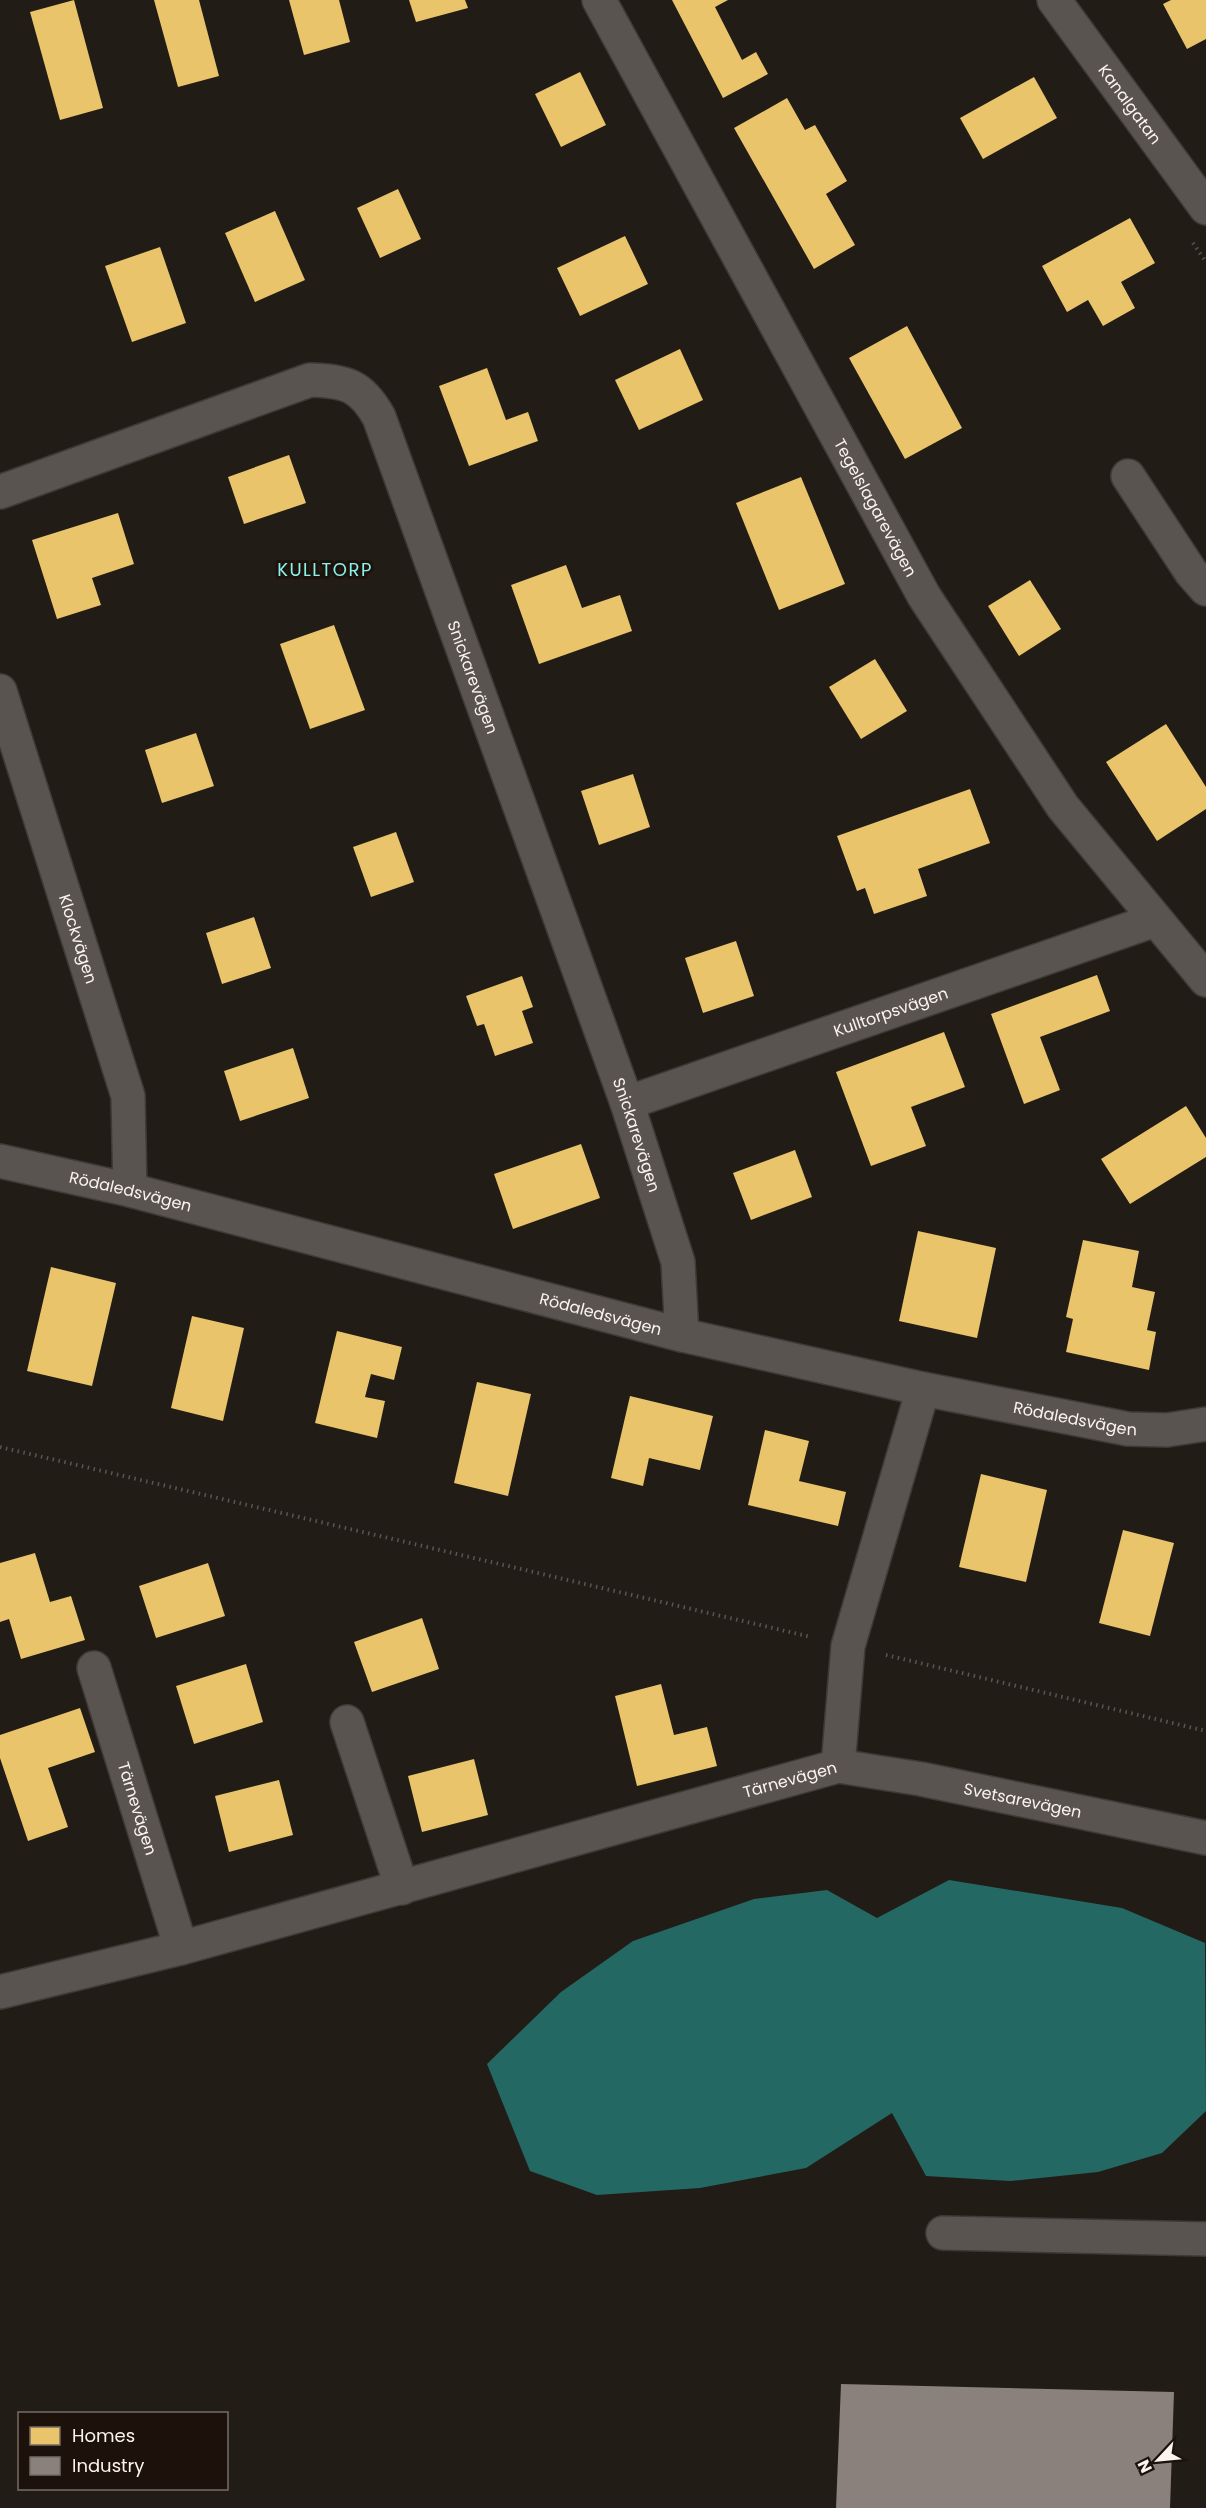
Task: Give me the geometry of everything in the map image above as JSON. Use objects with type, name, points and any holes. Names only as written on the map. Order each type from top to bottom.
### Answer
[{"type":"street","name":"Tegelslagarevägen","points":[[599,0],[924,596],[1063,807],[1206,980]]},
{"type":"street","name":"Kanalgatan","points":[[1054,0],[1206,208]]},
{"type":"street","name":"Snickarevägen","points":[[0,492],[310,380],[333,380],[350,384],[369,399],[383,429],[627,1103],[678,1262],[682,1335]]},
{"type":"street","points":[[1128,476],[1191,572],[1206,589]]},
{"type":"street","name":"Klockvägen","points":[[0,691],[128,1096],[130,1190]]},
{"type":"street","name":"Kulltorpsvägen","points":[[627,1103],[1155,920]]},
{"type":"street","name":"Rödaledsvägen","points":[[0,1161],[130,1190],[682,1335],[923,1389],[1128,1430],[1167,1430],[1206,1424]]},
{"type":"street","name":"Tärnevägen","points":[[0,1992],[181,1948],[838,1766],[848,1646],[923,1389]]},
{"type":"street","name":"Tärnevägen","points":[[94,1668],[181,1948]]},
{"type":"street","points":[[347,1722],[402,1888]]},
{"type":"street","name":"Svetsarevägen","points":[[838,1766],[921,1779],[1206,1838]]},
{"type":"street","points":[[943,2233],[1206,2239]]},
{"type":"path","points":[[0,1447],[1206,1731]]},
{"type":"water","points":[[949,1880],[1122,1908],[1205,1943],[1206,2111],[1162,2153],[1098,2172],[1010,2181],[926,2176],[892,2113],[806,2168],[700,2188],[597,2195],[530,2171],[487,2064],[561,1992],[633,1941],[754,1899],[827,1890],[877,1918]]},
{"type":"building: Homes","points":[[74,0],[103,108],[60,120],[30,12]]},
{"type":"building: Homes","points":[[154,0],[199,0],[219,76],[178,87]]},
{"type":"building: Homes","points":[[289,0],[339,0],[350,42],[304,55]]},
{"type":"building: Homes","points":[[409,0],[465,0],[468,8],[416,22]]},
{"type":"building: Homes","points":[[672,0],[728,0],[715,7],[742,60],[756,52],[768,74],[723,98]]},
{"type":"building: Homes","points":[[1171,0],[1206,0],[1206,39],[1187,49],[1163,4]]},
{"type":"building: Homes","points":[[580,72],[606,125],[561,147],[535,94]]},
{"type":"building: Homes","points":[[1034,77],[1057,118],[983,159],[960,118]]},
{"type":"building: Homes","points":[[787,98],[805,130],[815,125],[847,181],[826,194],[855,245],[814,269],[734,128]]},
{"type":"building: Homes","points":[[398,189],[421,239],[380,258],[357,208]]},
{"type":"building: Homes","points":[[275,211],[305,280],[255,302],[225,233]]},
{"type":"building: Homes","points":[[1130,218],[1155,263],[1121,282],[1135,308],[1103,326],[1088,300],[1067,312],[1042,266]]},
{"type":"building: Homes","points":[[625,236],[648,284],[580,316],[557,268]]},
{"type":"building: Homes","points":[[160,247],[186,323],[132,342],[105,266]]},
{"type":"building: Homes","points":[[907,326],[962,428],[905,459],[849,358]]},
{"type":"building: Homes","points":[[680,349],[703,400],[639,430],[615,380]]},
{"type":"building: Homes","points":[[487,368],[506,420],[528,412],[538,441],[469,466],[439,386]]},
{"type":"building: Homes","points":[[289,455],[306,503],[244,524],[228,477]]},
{"type":"building: Homes","points":[[801,477],[845,584],[779,610],[736,503]]},
{"type":"building: Homes","points":[[118,513],[134,564],[92,578],[101,605],[57,619],[32,540]]},
{"type":"building: Homes","points":[[566,565],[582,608],[620,595],[632,631],[539,664],[511,585]]},
{"type":"building: Homes","points":[[1030,580],[1061,629],[1019,656],[988,606]]},
{"type":"building: Homes","points":[[334,625],[365,710],[310,729],[280,644]]},
{"type":"building: Homes","points":[[875,659],[907,711],[861,739],[829,687]]},
{"type":"building: Homes","points":[[1166,724],[1206,787],[1206,809],[1157,841],[1106,762]]},
{"type":"building: Homes","points":[[196,733],[214,786],[162,803],[145,750]]},
{"type":"building: Homes","points":[[633,774],[650,827],[599,845],[581,791]]},
{"type":"building: Homes","points":[[970,789],[990,843],[918,869],[927,896],[874,914],[865,888],[857,891],[837,836]]},
{"type":"building: Homes","points":[[396,832],[414,882],[371,897],[353,847]]},
{"type":"building: Homes","points":[[254,917],[271,968],[222,984],[206,933]]},
{"type":"building: Homes","points":[[736,941],[754,996],[703,1013],[685,958]]},
{"type":"building: Homes","points":[[1097,975],[1110,1011],[1040,1037],[1060,1090],[1024,1104],[991,1014]]},
{"type":"building: Homes","points":[[522,976],[533,1007],[522,1011],[533,1043],[495,1056],[484,1024],[477,1026],[466,996]]},
{"type":"building: Homes","points":[[944,1032],[965,1087],[911,1107],[926,1146],[871,1166],[836,1072]]},
{"type":"building: Homes","points":[[293,1048],[309,1098],[240,1121],[224,1071]]},
{"type":"building: Homes","points":[[1186,1106],[1206,1138],[1206,1157],[1130,1204],[1101,1159]]},
{"type":"building: Homes","points":[[581,1144],[600,1198],[513,1229],[494,1174]]},
{"type":"building: Homes","points":[[795,1150],[812,1197],[751,1220],[733,1173]]},
{"type":"building: Homes","points":[[918,1231],[996,1248],[977,1338],[899,1321]]},
{"type":"building: Homes","points":[[1083,1240],[1139,1251],[1132,1287],[1155,1292],[1147,1330],[1156,1332],[1149,1370],[1066,1352],[1073,1319],[1066,1317]]},
{"type":"building: Homes","points":[[51,1267],[116,1283],[92,1386],[27,1371]]},
{"type":"building: Homes","points":[[192,1316],[244,1328],[223,1421],[171,1408]]},
{"type":"building: Homes","points":[[337,1331],[402,1347],[394,1380],[371,1374],[365,1397],[385,1401],[377,1438],[315,1423]]},
{"type":"building: Homes","points":[[477,1382],[531,1394],[508,1496],[454,1483]]},
{"type":"building: Homes","points":[[630,1396],[713,1416],[700,1470],[649,1458],[643,1486],[611,1478]]},
{"type":"building: Homes","points":[[765,1430],[809,1441],[799,1481],[846,1492],[838,1526],[748,1505]]},
{"type":"building: Homes","points":[[981,1474],[1047,1490],[1026,1582],[959,1567]]},
{"type":"building: Homes","points":[[1123,1530],[1174,1543],[1150,1636],[1099,1623]]},
{"type":"building: Homes","points":[[35,1553],[50,1602],[71,1596],[85,1640],[21,1659],[9,1619],[0,1622],[0,1563]]},
{"type":"building: Homes","points":[[208,1563],[225,1616],[156,1638],[139,1586]]},
{"type":"building: Homes","points":[[422,1618],[439,1669],[372,1692],[354,1642]]},
{"type":"building: Homes","points":[[246,1664],[263,1722],[194,1744],[176,1686]]},
{"type":"building: Homes","points":[[661,1684],[674,1735],[707,1727],[717,1766],[637,1786],[615,1696]]},
{"type":"building: Homes","points":[[80,1708],[95,1752],[48,1768],[68,1827],[28,1841],[0,1758],[0,1735]]},
{"type":"building: Homes","points":[[474,1759],[488,1815],[422,1832],[408,1776]]},
{"type":"building: Homes","points":[[279,1780],[293,1835],[229,1852],[215,1796]]},
{"type":"building: Industry","points":[[841,2384],[1174,2392],[1170,2508],[836,2508]]},
{"type":"district","name":"KULLTORP","points":[[325,570]]}]
